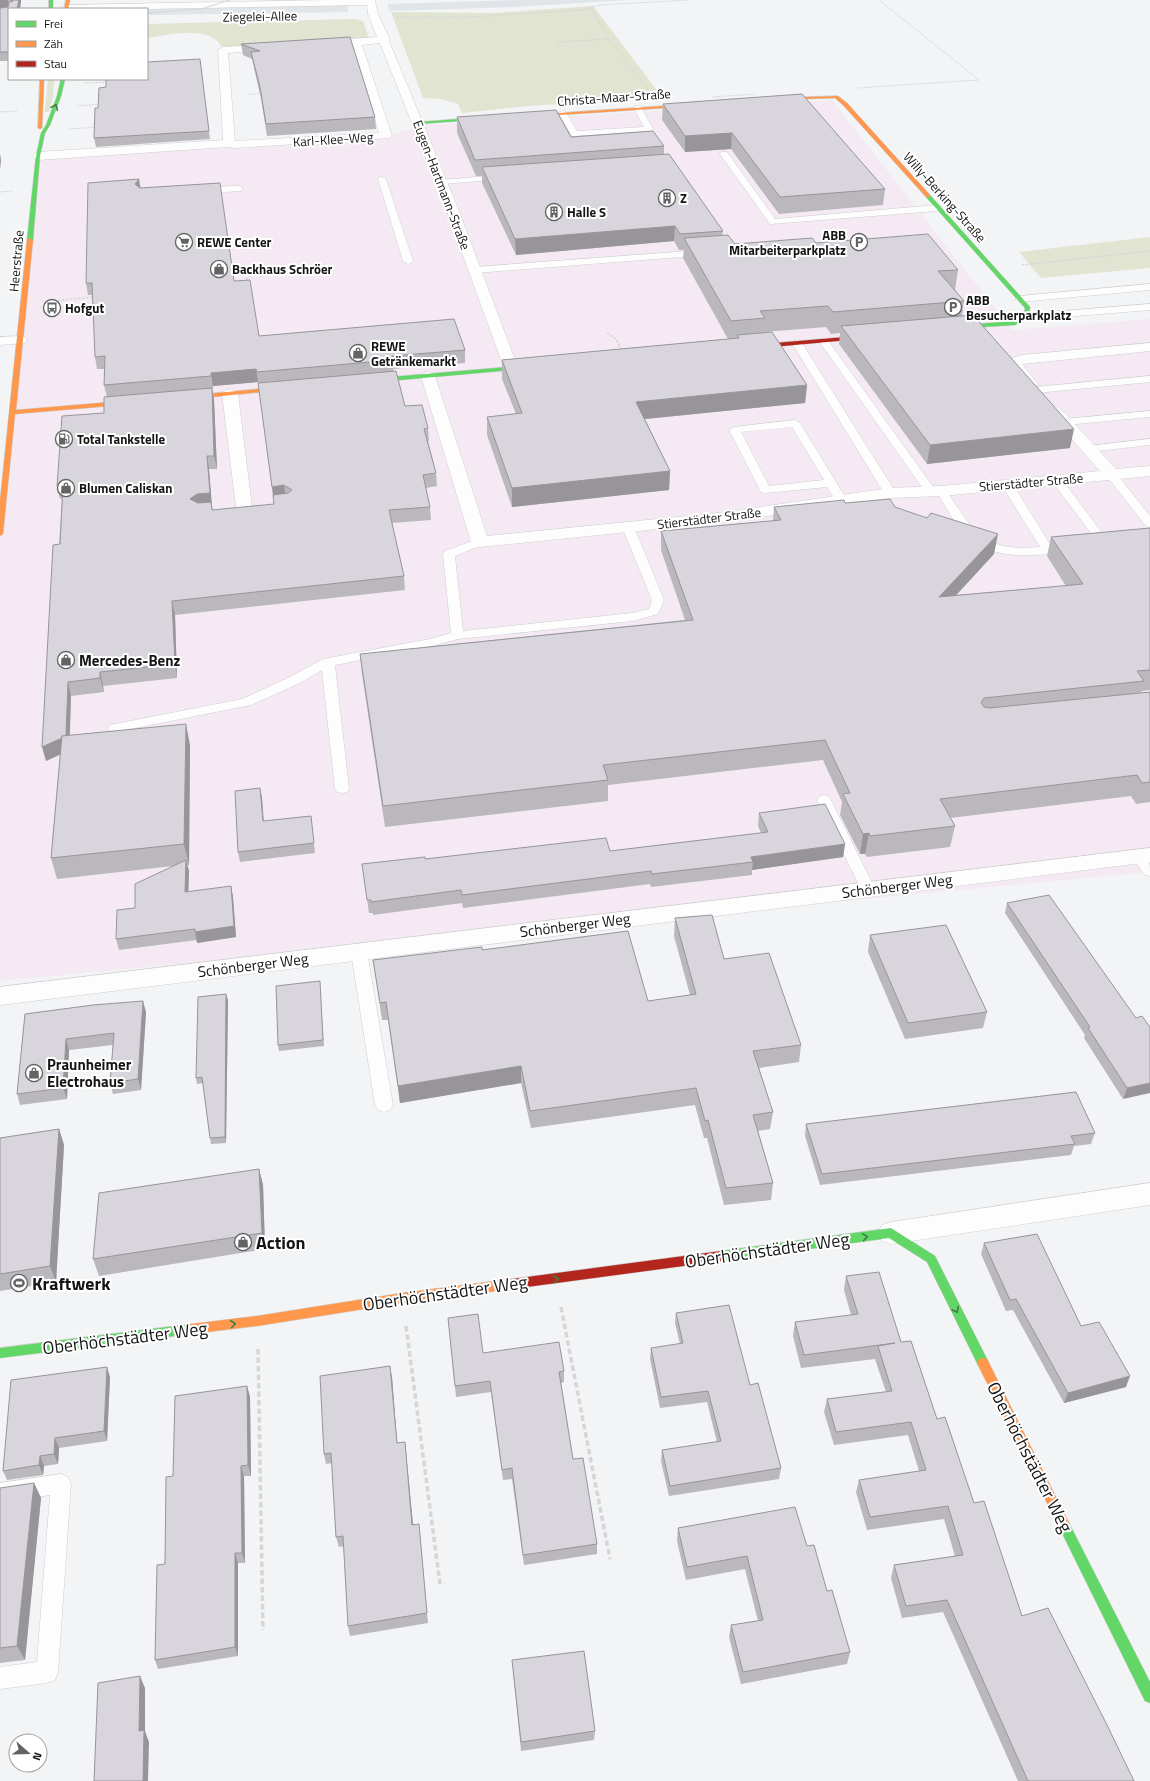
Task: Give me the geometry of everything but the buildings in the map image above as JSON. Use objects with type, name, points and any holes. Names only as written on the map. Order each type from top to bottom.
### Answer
[{"type":"street","name":"Ziegelei-Allee","points":[[104,8],[373,1]]},
{"type":"street","name":"Eugen-Hartmann-Straße","points":[[373,1],[371,16],[385,40],[442,182],[511,368]]},
{"type":"street","points":[[309,45],[385,40]]},
{"type":"street","name":"Karl-Klee-Weg","points":[[38,156],[229,143],[235,145],[386,136],[356,42]]},
{"type":"street","points":[[229,143],[223,50],[286,46]]},
{"type":"street","name":"Heerstraße","points":[[42,80],[39,126],[43,133]]},
{"type":"street","name":"Heerstraße","points":[[0,531],[12,427],[38,156],[43,133],[48,125],[59,96],[63,80]]},
{"type":"street","name":"Willy-Berking-Straße","points":[[765,100],[819,97],[836,98],[845,104],[1028,308],[1028,317]]},
{"type":"street","name":"Christa-Maar-Straße","points":[[518,116],[704,104]]},
{"type":"street","points":[[418,123],[496,118]]},
{"type":"street","points":[[941,329],[1015,323],[1028,317]]},
{"type":"street","points":[[742,348],[876,336]]},
{"type":"street","points":[[0,341],[20,340]]},
{"type":"street","name":"Stierstädter Straße","points":[[1111,474],[1013,362],[1022,359],[1150,347]]},
{"type":"street","points":[[357,382],[541,366]]},
{"type":"street","points":[[428,376],[480,542]]},
{"type":"street","points":[[175,398],[302,387]]},
{"type":"street","points":[[230,394],[244,507]]},
{"type":"street","points":[[13,412],[144,401]]},
{"type":"street","name":"Stierstädter Straße","points":[[480,542],[726,517],[890,493],[935,491],[1150,471]]},
{"type":"street","name":"Schönberger Weg","points":[[0,996],[868,889],[1146,861]]},
{"type":"street","name":"Oberhöchstädter Weg","points":[[0,1353],[257,1321],[402,1298],[555,1279],[891,1233],[1150,1194]]},
{"type":"street","name":"Oberhöchstädter Weg","points":[[891,1233],[931,1259],[1150,1696]]},
{"type":"lane","points":[[562,113],[575,134],[649,129],[638,108]]},
{"type":"lane","points":[[724,154],[773,222],[937,208]]},
{"type":"lane","points":[[442,182],[512,177]]},
{"type":"lane","points":[[382,179],[408,261]]},
{"type":"lane","points":[[196,191],[239,189]]},
{"type":"lane","points":[[475,270],[714,252]]},
{"type":"lane","points":[[1020,299],[1150,288]]},
{"type":"lane","points":[[1028,317],[1150,307]]},
{"type":"lane","points":[[824,340],[935,491],[972,534],[987,545],[1008,552],[1108,543],[1057,480]]},
{"type":"lane","points":[[797,343],[890,493]]},
{"type":"lane","points":[[1036,390],[1150,379]]},
{"type":"lane","points":[[1065,422],[1150,414]]},
{"type":"lane","points":[[831,483],[765,490],[734,430],[795,423],[831,483],[840,500]]},
{"type":"lane","points":[[0,428],[12,427]]},
{"type":"lane","points":[[1088,449],[1150,442]]},
{"type":"lane","points":[[1111,474],[1150,524]]},
{"type":"lane","points":[[1007,484],[1047,549]]},
{"type":"lane","points":[[115,728],[246,702],[295,680],[328,662],[432,642],[457,635],[633,617],[654,611],[658,600],[628,527]]},
{"type":"lane","points":[[457,635],[449,554],[480,542]]},
{"type":"lane","points":[[328,662],[342,788]]},
{"type":"lane","points":[[824,800],[868,889]]},
{"type":"lane","points":[[359,952],[384,1105]]},
{"type":"lane","points":[[0,1492],[61,1484],[47,1672],[0,1678]]},
{"type":"path","points":[[371,16],[468,17],[582,10],[599,5],[689,0]]},
{"type":"path","points":[[857,88],[979,80],[879,0]]},
{"type":"path","points":[[562,45],[559,45],[557,42],[608,39],[590,8]]},
{"type":"path","points":[[80,84],[110,82]]},
{"type":"path","points":[[226,96],[265,94]]},
{"type":"path","points":[[712,97],[758,94]]},
{"type":"path","points":[[73,106],[103,104]]},
{"type":"path","points":[[0,112],[20,111]]},
{"type":"path","points":[[63,129],[102,127]]},
{"type":"path","points":[[0,192],[17,191]]},
{"type":"path","points":[[1022,265],[1150,251]]},
{"type":"path","points":[[238,285],[253,274]]},
{"type":"path","points":[[50,301],[97,297]]},
{"type":"path","points":[[607,334],[616,339],[622,352]]},
{"type":"path","points":[[555,1279],[610,1559]]},
{"type":"path","points":[[402,1298],[440,1584]]},
{"type":"path","points":[[257,1321],[263,1630]]},
{"type":"shaded area","points":[[516,0],[629,0],[515,7],[389,11],[388,4]]},
{"type":"shaded area","points":[[347,4],[348,12],[148,15],[148,9]]},
{"type":"shaded area","points":[[832,100],[1012,330],[1150,319],[1150,872],[0,981],[0,496],[35,156],[393,134],[426,125]]},
{"type":"green space","points":[[593,6],[662,97],[529,106],[462,113],[458,104],[440,99],[423,98],[391,12],[493,13]]},
{"type":"green space","points":[[354,19],[363,21],[369,38],[222,47],[216,40],[208,35],[198,33],[177,33],[148,38],[148,24]]},
{"type":"green space","points":[[48,80],[54,80],[53,97],[49,112],[45,112]]},
{"type":"green space","points":[[1150,237],[1150,268],[1041,278],[1019,252]]},
{"type":"tram line","points":[[148,13],[201,9],[230,0]]},
{"type":"traffic: fast","points":[[51,0],[51,8]]},
{"type":"traffic: fast","points":[[30,240],[38,156],[43,133],[48,125],[59,96],[63,80]]},
{"type":"traffic: fast","points":[[418,123],[487,118]]},
{"type":"traffic: fast","points":[[928,196],[1028,308],[1027,317],[1015,323],[953,328]]},
{"type":"traffic: fast","points":[[367,381],[532,367]]},
{"type":"traffic: fast","points":[[721,1256],[891,1233],[931,1259],[983,1363]]},
{"type":"traffic: fast","points":[[0,1353],[191,1329]]},
{"type":"traffic: fast","points":[[1064,1525],[1150,1696]]},
{"type":"traffic: slow","points":[[66,8],[68,0]]},
{"type":"traffic: slow","points":[[40,128],[42,80]]},
{"type":"traffic: slow","points":[[775,99],[836,97],[845,104],[928,196]]},
{"type":"traffic: slow","points":[[529,116],[693,105]]},
{"type":"traffic: slow","points":[[0,534],[30,240]]},
{"type":"traffic: slow","points":[[184,398],[289,388]]},
{"type":"traffic: slow","points":[[13,412],[134,402]]},
{"type":"traffic: slow","points":[[191,1329],[257,1321],[402,1298],[512,1284]]},
{"type":"traffic: slow","points":[[983,1363],[1064,1525]]},
{"type":"traffic: jam","points":[[750,347],[869,337]]},
{"type":"traffic: jam","points":[[512,1284],[721,1256]]},
{"type":"place","name":"Z","points":[[667,198]]},
{"type":"place","name":"Halle S","points":[[554,212]]},
{"type":"place","name":"REWE Center","points":[[184,242]]},
{"type":"place","name":"ABB Mitarbeiterparkplatz","points":[[859,242]]},
{"type":"place","name":"Backhaus Schröer","points":[[219,269]]},
{"type":"place","name":"ABB Besucherparkplatz","points":[[953,307]]},
{"type":"place","name":"Hofgut","points":[[52,308]]},
{"type":"place","name":"REWE Getränkemarkt","points":[[358,353]]},
{"type":"place","name":"Total Tankstelle","points":[[64,439]]},
{"type":"place","name":"Blumen Caliskan","points":[[66,488]]},
{"type":"place","name":"Mercedes-Benz","points":[[66,660]]},
{"type":"place","name":"Praunheimer Electrohaus","points":[[34,1073]]},
{"type":"place","name":"Action","points":[[243,1242]]},
{"type":"place","name":"Kraftwerk","points":[[19,1283]]}]
